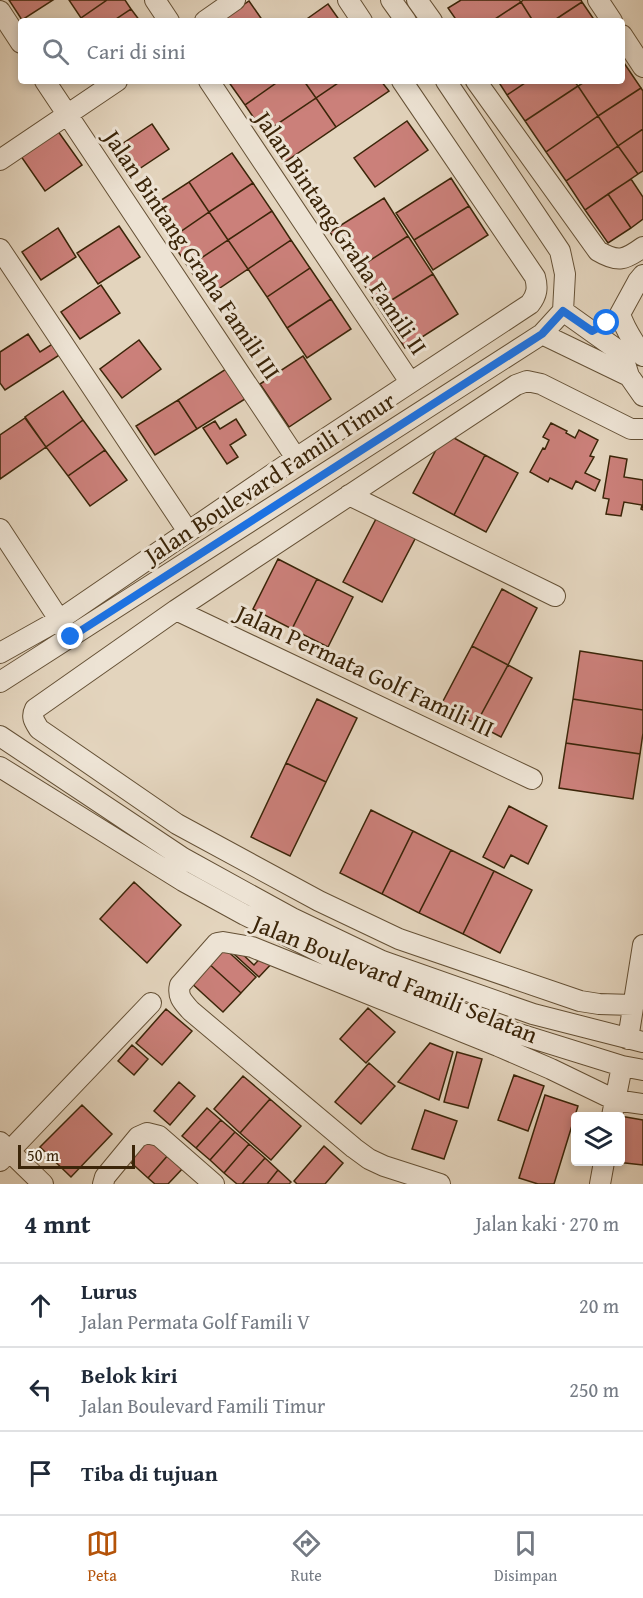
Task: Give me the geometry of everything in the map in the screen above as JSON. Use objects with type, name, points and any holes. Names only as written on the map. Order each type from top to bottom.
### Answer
[{"type":"street","points":[[154,0],[167,18]]},
{"type":"street","points":[[209,18],[235,0]]},
{"type":"street","points":[[348,0],[360,18]]},
{"type":"street","points":[[392,0],[404,18]]},
{"type":"street","points":[[417,0],[430,18]]},
{"type":"street","points":[[598,0],[610,18]]},
{"type":"street","points":[[0,11],[18,39]]},
{"type":"street","points":[[625,40],[643,67]]},
{"type":"street","name":"Jalan Bintang Graha Famili III","points":[[47,84],[296,458]]},
{"type":"street","points":[[0,160],[112,84]]},
{"type":"street","name":"Jalan Bintang Graha Famili II","points":[[211,84],[410,382]]},
{"type":"street","points":[[0,653],[59,620],[188,530],[530,304],[537,292],[535,277],[404,84]]},
{"type":"street","points":[[448,84],[560,251],[565,274],[563,311],[621,354],[629,376],[643,396]]},
{"type":"street","points":[[478,84],[598,251],[608,258],[621,260],[628,258],[643,247]]},
{"type":"street","points":[[0,249],[188,530]]},
{"type":"street","points":[[592,331],[620,314],[643,275]]},
{"type":"street","name":"Jalan Boulevard Famili Timur","points":[[0,682],[542,334],[563,311]]},
{"type":"street","points":[[620,314],[623,324],[643,356]]},
{"type":"street","points":[[542,334],[629,376]]},
{"type":"street","points":[[633,1005],[580,1001],[410,943],[319,901],[177,824],[39,729],[32,714],[35,709],[176,610],[516,385],[527,381],[541,384],[631,429],[643,429]]},
{"type":"street","points":[[349,495],[555,596]]},
{"type":"street","points":[[0,529],[71,637]]},
{"type":"street","name":"Jalan Permata Golf Famili III","points":[[176,610],[532,779]]},
{"type":"street","name":"Jalan Boulevard Famili Selatan","points":[[0,736],[183,858],[292,918],[382,961],[533,1014],[636,1041]]},
{"type":"street","name":"Jalan Boulevard Famili Selatan","points":[[0,767],[183,881],[245,915],[366,975],[500,1028],[622,1066],[643,1070]]},
{"type":"street","name":"Jalan Boulevard Famili Selatan","points":[[440,1184],[369,1159],[191,1011],[180,999],[178,992],[180,985],[217,944],[223,942],[252,947],[498,1046],[551,1069],[613,1108],[643,1104]]},
{"type":"street","points":[[636,1041],[633,1005],[643,945]]},
{"type":"street","points":[[43,1184],[3,1151],[151,1003]]},
{"type":"street","points":[[613,1108],[622,1066]]},
{"type":"street","points":[[104,1180],[138,1137],[147,1133],[159,1136],[214,1184]]},
{"type":"street","points":[[600,1184],[603,1166]]},
{"type":"building","points":[[9,0],[53,0],[25,18],[21,18]]},
{"type":"building","points":[[69,0],[107,0],[81,18]]},
{"type":"building","points":[[107,0],[125,0],[131,9],[118,18],[81,18]]},
{"type":"building","points":[[461,0],[519,0],[521,2],[497,18],[455,18],[448,8]]},
{"type":"building","points":[[523,0],[581,0],[582,2],[558,18],[531,18],[521,2]]},
{"type":"building","points":[[249,1],[261,18],[224,18]]},
{"type":"building","points":[[521,2],[531,18],[497,18]]},
{"type":"building","points":[[582,2],[593,18],[558,18]]},
{"type":"building","points":[[328,4],[338,18],[308,18]]},
{"type":"building","points":[[131,9],[138,18],[118,18]]},
{"type":"building","points":[[625,64],[641,88],[598,116],[578,86],[581,84],[625,84]]},
{"type":"building","points":[[230,84],[275,84],[245,105]]},
{"type":"building","points":[[275,84],[306,84],[316,98],[264,133],[245,105]]},
{"type":"building","points":[[306,84],[337,84],[316,98]]},
{"type":"building","points":[[337,84],[383,84],[389,91],[336,127],[316,98]]},
{"type":"building","points":[[500,84],[524,84],[507,95]]},
{"type":"building","points":[[524,84],[576,84],[578,86],[525,121],[507,95]]},
{"type":"building","points":[[578,86],[598,116],[546,152],[525,121]]},
{"type":"building","points":[[641,88],[643,91],[643,129],[618,146],[598,116]]},
{"type":"building","points":[[316,98],[336,127],[285,162],[264,133]]},
{"type":"building","points":[[598,116],[618,146],[566,181],[546,152]]},
{"type":"building","points":[[407,121],[428,150],[375,187],[354,158]]},
{"type":"building","points":[[152,124],[169,149],[130,175],[113,150]]},
{"type":"building","points":[[55,127],[82,165],[45,191],[18,152]]},
{"type":"building","points":[[643,129],[643,171],[638,174],[618,146]]},
{"type":"building","points":[[618,146],[638,174],[585,210],[566,181]]},
{"type":"building","points":[[232,153],[253,183],[209,212],[189,182]]},
{"type":"building","points":[[451,178],[469,206],[414,240],[396,213]]},
{"type":"building","points":[[631,179],[643,197],[643,219],[631,228],[608,194]]},
{"type":"building","points":[[189,182],[209,212],[170,239],[149,208]]},
{"type":"building","points":[[253,183],[272,211],[228,240],[209,212]]},
{"type":"building","points":[[608,194],[631,228],[608,243],[585,210]]},
{"type":"building","points":[[384,198],[408,236],[355,270],[330,232]]},
{"type":"building","points":[[469,206],[488,235],[433,270],[414,240]]},
{"type":"building","points":[[272,211],[291,240],[248,269],[228,240]]},
{"type":"building","points":[[209,212],[228,240],[188,267],[170,239]]},
{"type":"building","points":[[119,226],[140,257],[98,284],[77,253]]},
{"type":"building","points":[[58,228],[76,257],[41,280],[22,252]]},
{"type":"building","points":[[408,236],[433,274],[379,308],[355,270]]},
{"type":"building","points":[[228,240],[248,269],[208,296],[188,267]]},
{"type":"building","points":[[291,240],[310,268],[267,297],[248,269]]},
{"type":"building","points":[[310,268],[331,299],[287,328],[267,297]]},
{"type":"building","points":[[433,274],[458,314],[405,348],[379,308]]},
{"type":"building","points":[[101,285],[120,313],[80,339],[61,312]]},
{"type":"building","points":[[331,299],[351,329],[307,358],[287,328]]},
{"type":"building","points":[[28,334],[40,352],[54,343],[61,354],[5,390],[0,383],[0,352]]},
{"type":"building","points":[[139,340],[161,369],[122,398],[100,369]]},
{"type":"building","points":[[303,356],[331,399],[289,427],[260,384]]},
{"type":"building","points":[[226,369],[245,399],[197,429],[178,400]]},
{"type":"building","points":[[63,391],[83,420],[46,447],[25,417]]},
{"type":"building","points":[[178,400],[197,429],[155,455],[136,426]]},
{"type":"building","points":[[25,418],[46,447],[0,479],[0,435]]},
{"type":"building","points":[[236,419],[246,435],[230,445],[238,457],[227,464],[203,428],[215,421],[220,429]]},
{"type":"building","points":[[83,420],[105,450],[68,476],[46,447]]},
{"type":"building","points":[[551,423],[575,438],[579,430],[598,440],[590,456],[594,457],[585,473],[600,480],[595,491],[576,481],[572,489],[550,478],[548,482],[530,472],[549,440],[543,437]]},
{"type":"building","points":[[445,433],[485,455],[454,515],[413,493]]},
{"type":"building","points":[[105,450],[127,480],[90,506],[68,476]]},
{"type":"building","points":[[485,455],[518,473],[486,532],[454,515]]},
{"type":"building","points":[[610,456],[627,459],[624,477],[643,480],[643,510],[642,505],[624,502],[621,516],[606,514],[609,499],[603,498]]},
{"type":"building","points":[[377,517],[416,537],[382,602],[343,582]]},
{"type":"building","points":[[278,559],[317,579],[292,629],[253,609]]},
{"type":"building","points":[[317,579],[353,597],[328,647],[292,629]]},
{"type":"building","points":[[502,589],[537,608],[508,665],[472,646]]},
{"type":"building","points":[[472,646],[508,665],[476,724],[441,705]]},
{"type":"building","points":[[580,651],[643,661],[643,710],[573,699]]},
{"type":"building","points":[[508,665],[532,678],[501,737],[476,724]]},
{"type":"building","points":[[317,699],[357,718],[326,782],[286,763]]},
{"type":"building","points":[[573,699],[643,710],[640,754],[566,743]]},
{"type":"building","points":[[566,743],[640,754],[633,799],[559,788]]},
{"type":"building","points":[[286,763],[326,782],[290,856],[251,837]]},
{"type":"building","points":[[509,806],[547,826],[528,864],[511,855],[504,868],[483,857]]},
{"type":"building","points":[[371,810],[413,831],[382,894],[340,873]]},
{"type":"building","points":[[413,831],[451,850],[419,913],[382,894]]},
{"type":"building","points":[[451,850],[494,871],[463,934],[419,913]]},
{"type":"building","points":[[494,871],[532,890],[500,953],[463,934]]},
{"type":"building","points":[[134,882],[181,925],[147,963],[100,919]]},
{"type":"building","points":[[222,946],[256,977],[241,993],[207,962]]},
{"type":"building","points":[[239,951],[254,965],[265,953],[274,961],[259,977],[235,955]]},
{"type":"building","points":[[207,962],[241,993],[223,1012],[189,981]]},
{"type":"building","points":[[368,1008],[395,1032],[366,1063],[340,1039]]},
{"type":"building","points":[[166,1009],[192,1031],[162,1065],[136,1043]]},
{"type":"building","points":[[430,1043],[453,1052],[439,1100],[398,1082]]},
{"type":"building","points":[[132,1045],[148,1059],[134,1075],[118,1061]]},
{"type":"building","points":[[457,1052],[482,1059],[468,1108],[444,1102]]},
{"type":"building","points":[[369,1063],[395,1086],[361,1124],[335,1102]]},
{"type":"building","points":[[514,1075],[544,1086],[528,1131],[498,1120]]},
{"type":"building","points":[[243,1076],[270,1099],[240,1133],[214,1109]]},
{"type":"building","points":[[179,1082],[195,1096],[170,1125],[154,1111]]},
{"type":"building","points":[[545,1095],[578,1106],[576,1112],[571,1112],[571,1129],[554,1184],[538,1184],[519,1178]]},
{"type":"building","points":[[270,1099],[301,1126],[271,1160],[240,1133]]},
{"type":"building","points":[[82,1105],[112,1134],[71,1177],[40,1147]]},
{"type":"building","points":[[207,1108],[221,1120],[196,1148],[182,1136]]},
{"type":"building","points":[[425,1110],[457,1121],[444,1159],[412,1149]]},
{"type":"building","points":[[625,1117],[643,1120],[643,1165],[625,1163]]},
{"type":"building","points":[[221,1120],[235,1132],[210,1160],[196,1148]]},
{"type":"building","points":[[235,1132],[249,1144],[224,1173],[210,1160]]},
{"type":"building","points":[[148,1135],[169,1154],[148,1178],[127,1159]]},
{"type":"building","points":[[249,1144],[265,1158],[242,1184],[237,1184],[224,1173]]},
{"type":"building","points":[[324,1146],[343,1163],[325,1184],[297,1184],[294,1181]]},
{"type":"building","points":[[169,1154],[184,1167],[168,1184],[155,1184],[148,1178]]},
{"type":"building","points":[[265,1158],[278,1170],[267,1184],[242,1184]]},
{"type":"building","points":[[278,1170],[291,1182],[289,1184],[267,1184]]},
{"type":"route","points":[[71,637],[542,334],[563,311],[592,331],[607,323]]}]
